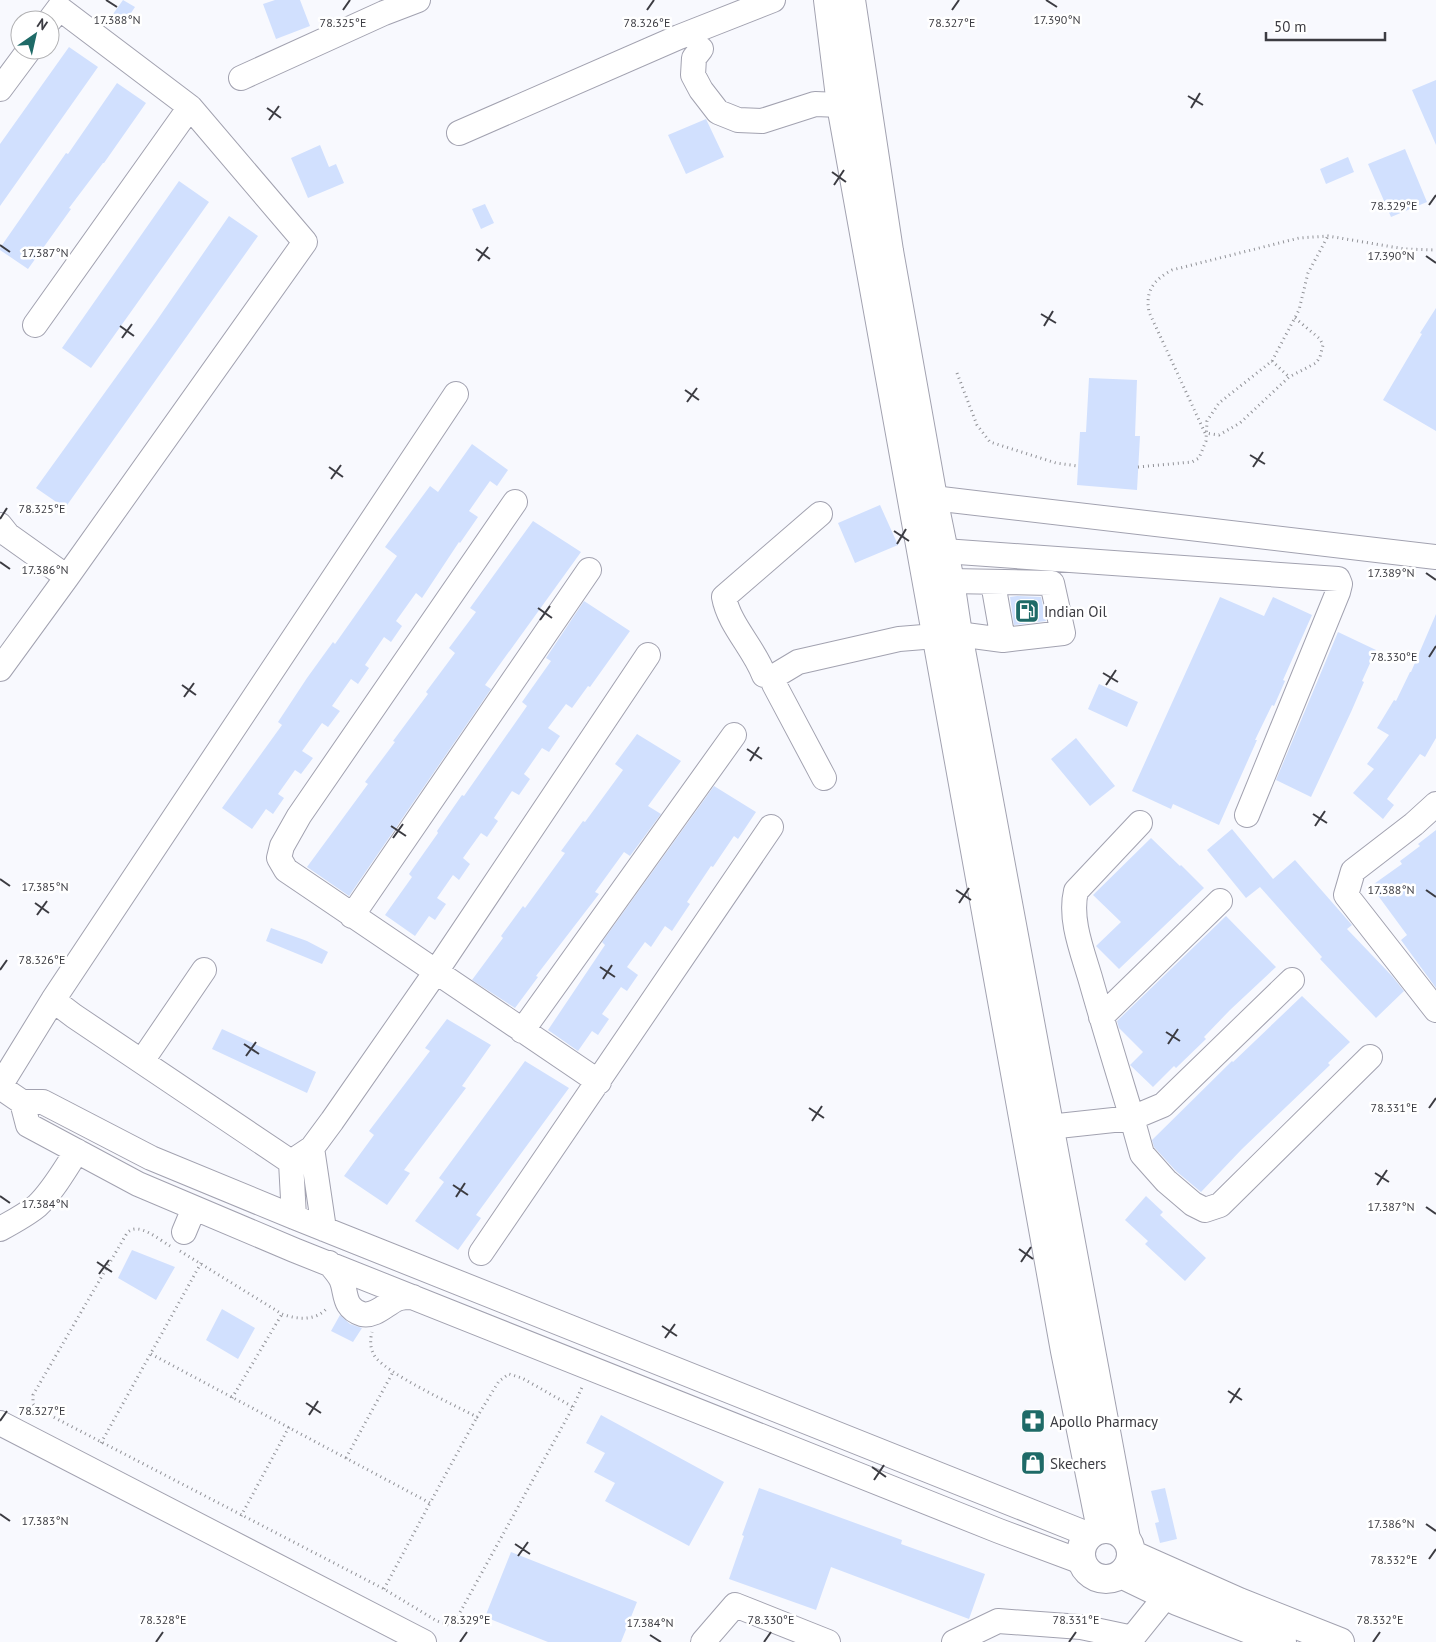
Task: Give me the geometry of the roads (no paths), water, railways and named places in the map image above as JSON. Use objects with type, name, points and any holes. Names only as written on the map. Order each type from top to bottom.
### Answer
[{"type":"main road","points":[[828,0],[841,105],[947,635],[1049,1127],[1126,1556],[1110,1579],[1101,1579],[1093,1576],[1086,1570],[1082,1562],[1080,1554],[1082,1545],[1095,1532],[1116,1531],[1126,1556],[1166,1596],[1282,1642]]},
{"type":"main road","points":[[851,0],[889,251],[950,581],[947,635],[1095,1532]]},
{"type":"main road","points":[[1126,1556],[1340,1642]]},
{"type":"street","points":[[241,78],[382,6],[418,0]]},
{"type":"street","points":[[459,133],[679,37],[773,0]]},
{"type":"street","points":[[0,669],[68,577],[305,242],[190,107],[60,11]]},
{"type":"street","points":[[701,49],[694,58],[694,75],[701,90],[718,112],[738,120],[762,122],[815,104],[841,105]]},
{"type":"street","points":[[0,90],[22,60]]},
{"type":"street","points":[[35,325],[190,107]]},
{"type":"street","points":[[456,394],[53,1000],[0,1087],[22,1102],[44,1102],[152,1158],[294,1217],[1095,1532]]},
{"type":"street","points":[[934,498],[1436,556]]},
{"type":"street","points":[[515,502],[305,808],[282,846],[280,858],[286,870],[435,973],[599,1082]]},
{"type":"street","points":[[820,514],[724,597],[726,610],[772,678],[824,778]]},
{"type":"street","points":[[0,525],[8,534],[68,577]]},
{"type":"street","points":[[944,551],[1338,579],[1340,584],[1338,592],[1247,815]]},
{"type":"street","points":[[352,916],[589,570]]},
{"type":"street","points":[[772,678],[798,662],[899,639],[947,635],[1003,640],[1062,633],[1052,583],[950,581]]},
{"type":"street","points":[[993,582],[1003,640]]},
{"type":"street","points":[[291,1162],[312,1148],[332,1121],[435,973],[648,655]]},
{"type":"street","points":[[522,1031],[734,735]]},
{"type":"street","points":[[1436,804],[1414,824],[1353,871],[1346,894],[1436,1010]]},
{"type":"street","points":[[1140,822],[1076,891],[1073,903],[1076,928],[1142,1154],[1166,1181],[1193,1204],[1206,1210],[1220,1204],[1370,1057]]},
{"type":"street","points":[[481,1253],[771,827]]},
{"type":"street","points":[[1101,1017],[1220,901]]},
{"type":"street","points":[[142,1061],[204,970]]},
{"type":"street","points":[[1049,1127],[1132,1118],[1164,1105],[1292,980]]},
{"type":"street","points":[[53,1000],[291,1162]]},
{"type":"street","points":[[22,1102],[28,1125],[138,1184],[329,1264],[999,1531],[1082,1562]]},
{"type":"street","points":[[312,1148],[324,1229]]},
{"type":"street","points":[[0,1229],[22,1217],[38,1205],[77,1151]]},
{"type":"street","points":[[291,1162],[294,1217]]},
{"type":"street","points":[[184,1232],[194,1208]]},
{"type":"street","points":[[329,1264],[341,1278],[344,1293],[355,1314],[368,1315],[399,1298],[413,1297]]},
{"type":"street","points":[[0,1423],[424,1642]]},
{"type":"street","points":[[954,1642],[998,1621],[1081,1627],[1131,1640],[1166,1596]]},
{"type":"street","points":[[702,1642],[735,1605],[828,1642]]},
{"type":"place","name":"Indian Oil","points":[[1027,611]]},
{"type":"place","name":"Apollo Pharmacy","points":[[1033,1421]]},
{"type":"place","name":"Skechers","points":[[1033,1463]]}]
